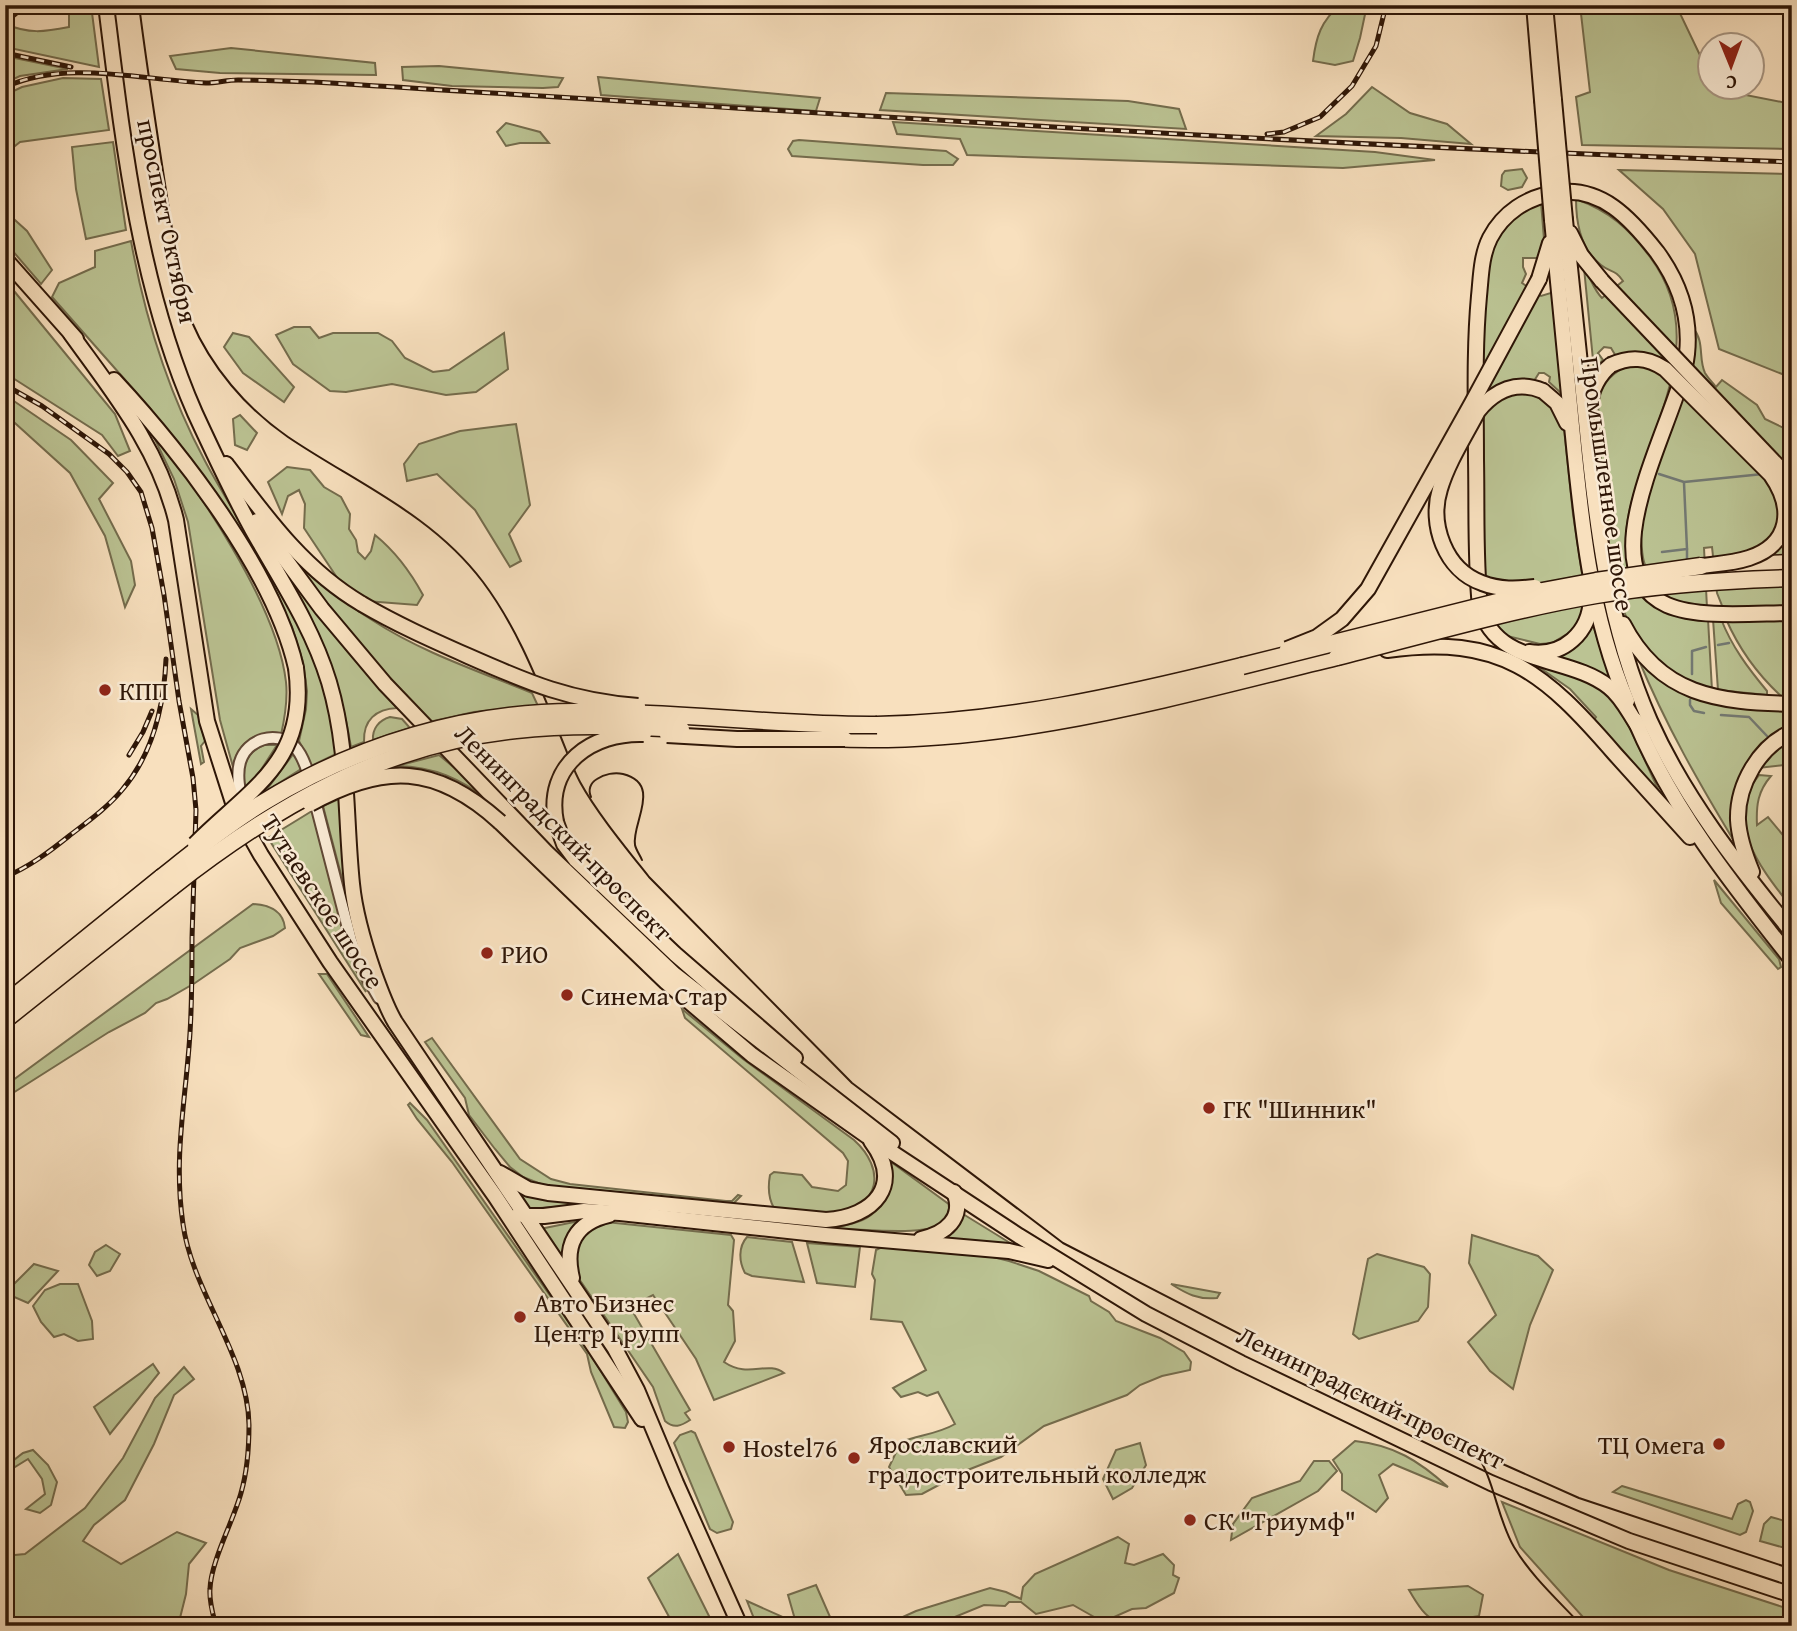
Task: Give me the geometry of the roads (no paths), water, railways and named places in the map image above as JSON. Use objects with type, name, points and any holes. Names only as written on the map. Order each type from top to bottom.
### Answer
[{"type":"highway","points":[[5,1004],[162,877],[240,818],[308,778],[386,744],[462,723],[574,712],[877,725],[955,722],[1033,712],[1112,697],[1593,578],[1701,566],[1792,564]]},
{"type":"highway","points":[[5,1020],[207,859],[271,816],[322,787],[392,758],[464,738],[524,729],[603,726],[845,739],[968,734],[1074,718],[1162,700],[1527,609],[1598,595],[1691,583],[1792,578]]},
{"type":"main road","points":[[5,14],[16,5]]},
{"type":"main road","name":"проспект Октября","points":[[106,5],[139,225],[158,310],[175,361],[208,441]]},
{"type":"main road","name":"Промышленное шоссе","points":[[1534,5],[1548,100],[1575,452],[1593,578],[1611,656],[1638,726],[1680,809],[1721,871],[1792,960]]},
{"type":"main road","name":"Промышленное шоссе","points":[[1545,5],[1548,100]]},
{"type":"main road","points":[[1638,726],[1619,696],[1598,679],[1519,650],[1493,635],[1482,618],[1475,376],[1482,263],[1490,239],[1497,228],[1506,216],[1527,201],[1553,193],[1588,194],[1610,204],[1622,212],[1661,258],[1671,272],[1683,303],[1688,329],[1685,368],[1641,497],[1635,524],[1633,547],[1640,579],[1651,595],[1679,609],[1704,613],[1792,613]]},
{"type":"main road","points":[[1242,666],[1317,637],[1342,619],[1360,600],[1406,523],[1539,279],[1559,220]]},
{"type":"main road","points":[[1559,220],[1581,255],[1602,281],[1792,481]]},
{"type":"main road","name":"Промышленное шоссе","points":[[1559,220],[1594,498],[1610,598],[1627,661],[1650,721],[1703,816],[1792,932]]},
{"type":"main road","points":[[5,259],[155,426],[218,510],[271,601],[289,642],[296,668],[298,708],[284,753],[265,778],[162,877]]},
{"type":"main road","name":"Тутаевское шоссе","points":[[71,334],[129,414],[150,448],[170,494],[207,721],[235,809],[330,962],[495,1196],[647,1421]]},
{"type":"main road","points":[[1586,424],[1588,406],[1595,386],[1605,370],[1627,359],[1648,360],[1665,369],[1771,475],[1783,496],[1786,521],[1779,538],[1771,546],[1747,559],[1701,566]]},
{"type":"main road","points":[[1519,650],[1543,653],[1555,651],[1573,641],[1586,624],[1589,615],[1593,578],[1513,589],[1480,583],[1460,569],[1447,553],[1440,537],[1436,512],[1441,485],[1478,411],[1493,396],[1509,387],[1526,386],[1543,391],[1558,403],[1563,411],[1575,452]]},
{"type":"main road","points":[[208,441],[271,524],[294,550],[331,584],[424,637],[542,687],[575,697],[614,704],[810,717],[877,725]]},
{"type":"main road","name":"Тутаевское шоссе","points":[[208,441],[253,530],[306,622],[324,664],[336,709],[345,768],[350,865],[357,917],[392,1018],[614,1347],[740,1626]]},
{"type":"main road","name":"Ленинградский проспект","points":[[208,441],[261,526],[322,609],[423,726],[546,852],[674,974],[954,1192]]},
{"type":"main road","points":[[1610,598],[1627,632],[1645,659],[1680,686],[1715,698],[1792,704]]},
{"type":"main road","points":[[1338,657],[1422,645],[1451,646],[1483,652],[1517,664],[1564,698],[1721,871]]},
{"type":"main road","points":[[1760,893],[1742,845],[1738,820],[1741,794],[1762,754],[1773,743],[1792,732]]},
{"type":"main road","points":[[845,739],[751,740],[634,734],[610,736],[585,748],[566,768],[555,798],[556,822],[570,853],[743,1015],[815,1074],[858,1116]]},
{"type":"main road","name":"Ленинградский проспект","points":[[207,859],[318,799],[353,784],[383,776],[415,776],[449,786],[482,806],[500,822],[638,956],[728,1036],[867,1136],[1063,1264],[1146,1314],[1491,1483],[1629,1541],[1792,1595]]},
{"type":"main road","points":[[826,1228],[841,1219],[867,1210],[883,1188],[882,1159],[867,1136]]},
{"type":"main road","points":[[496,1170],[528,1189],[548,1193],[826,1228],[912,1242],[1009,1251],[1063,1264]]},
{"type":"main road","points":[[912,1242],[942,1232],[951,1224],[957,1207],[954,1192]]},
{"type":"main road","points":[[495,1196],[506,1206],[526,1216],[584,1211],[749,1220]]},
{"type":"main road","points":[[574,1286],[569,1266],[569,1250],[577,1232],[590,1222],[620,1213]]},
{"type":"street","points":[[251,838],[239,783],[240,761],[249,747],[257,741],[283,739],[295,747],[304,760],[355,953],[369,982],[392,1018]]},
{"type":"waterway","points":[[1659,474],[1684,482],[1763,474]]},
{"type":"waterway","points":[[1662,552],[1687,549],[1684,483]]},
{"type":"waterway","points":[[1687,549],[1687,563]]},
{"type":"waterway","points":[[1718,645],[1729,643]]},
{"type":"waterway","points":[[1692,674],[1692,651],[1706,647]]},
{"type":"waterway","points":[[1690,700],[1694,711],[1704,713]]},
{"type":"waterway","points":[[1721,715],[1749,717],[1767,736]]},
{"type":"tram line","points":[[139,5],[180,283],[191,320],[219,370],[244,400],[273,426],[417,518],[463,558],[495,599],[515,634],[577,776],[612,830],[649,877],[852,1083],[1063,1243],[1327,1379],[1505,1465],[1579,1498],[1792,1569]]},
{"type":"tram line","points":[[591,797],[590,789],[593,783],[610,774],[623,774],[635,779],[641,786],[642,805],[635,845],[642,860]]},
{"type":"tram line","points":[[1474,1450],[1487,1473],[1503,1523],[1514,1547],[1537,1578],[1582,1626]]},
{"type":"railway","points":[[1267,134],[1284,132],[1320,117],[1352,86],[1376,46],[1386,5]]},
{"type":"railway","points":[[5,53],[71,67]]},
{"type":"railway","points":[[5,87],[53,74],[104,73],[206,83],[238,80],[313,82],[1237,137],[1792,162]]},
{"type":"railway","points":[[5,385],[42,406],[109,454],[127,472],[141,492],[152,528],[164,595],[196,810],[191,1009],[181,1128],[180,1199],[188,1249],[240,1374],[249,1425],[243,1485],[211,1578],[210,1599],[216,1626]]},
{"type":"railway","points":[[5,877],[38,859],[90,820],[116,797],[133,776],[155,729],[163,694],[166,659]]},
{"type":"railway","points":[[129,755],[152,711]]},
{"type":"place","name":"КПП","points":[[105,690]]},
{"type":"place","name":"РИО","points":[[487,953]]},
{"type":"place","name":"Синема Стар","points":[[567,995]]},
{"type":"place","name":"ГК \"Шинник\"","points":[[1209,1108]]},
{"type":"place","name":"Авто Бизнес Центр Групп","points":[[520,1317]]},
{"type":"place","name":"ТЦ Омега","points":[[1719,1444]]},
{"type":"place","name":"Hostel76","points":[[729,1447]]},
{"type":"place","name":"Ярославский градостроительный колледж","points":[[854,1458]]},
{"type":"place","name":"СК \"Триумф\"","points":[[1190,1520]]}]
